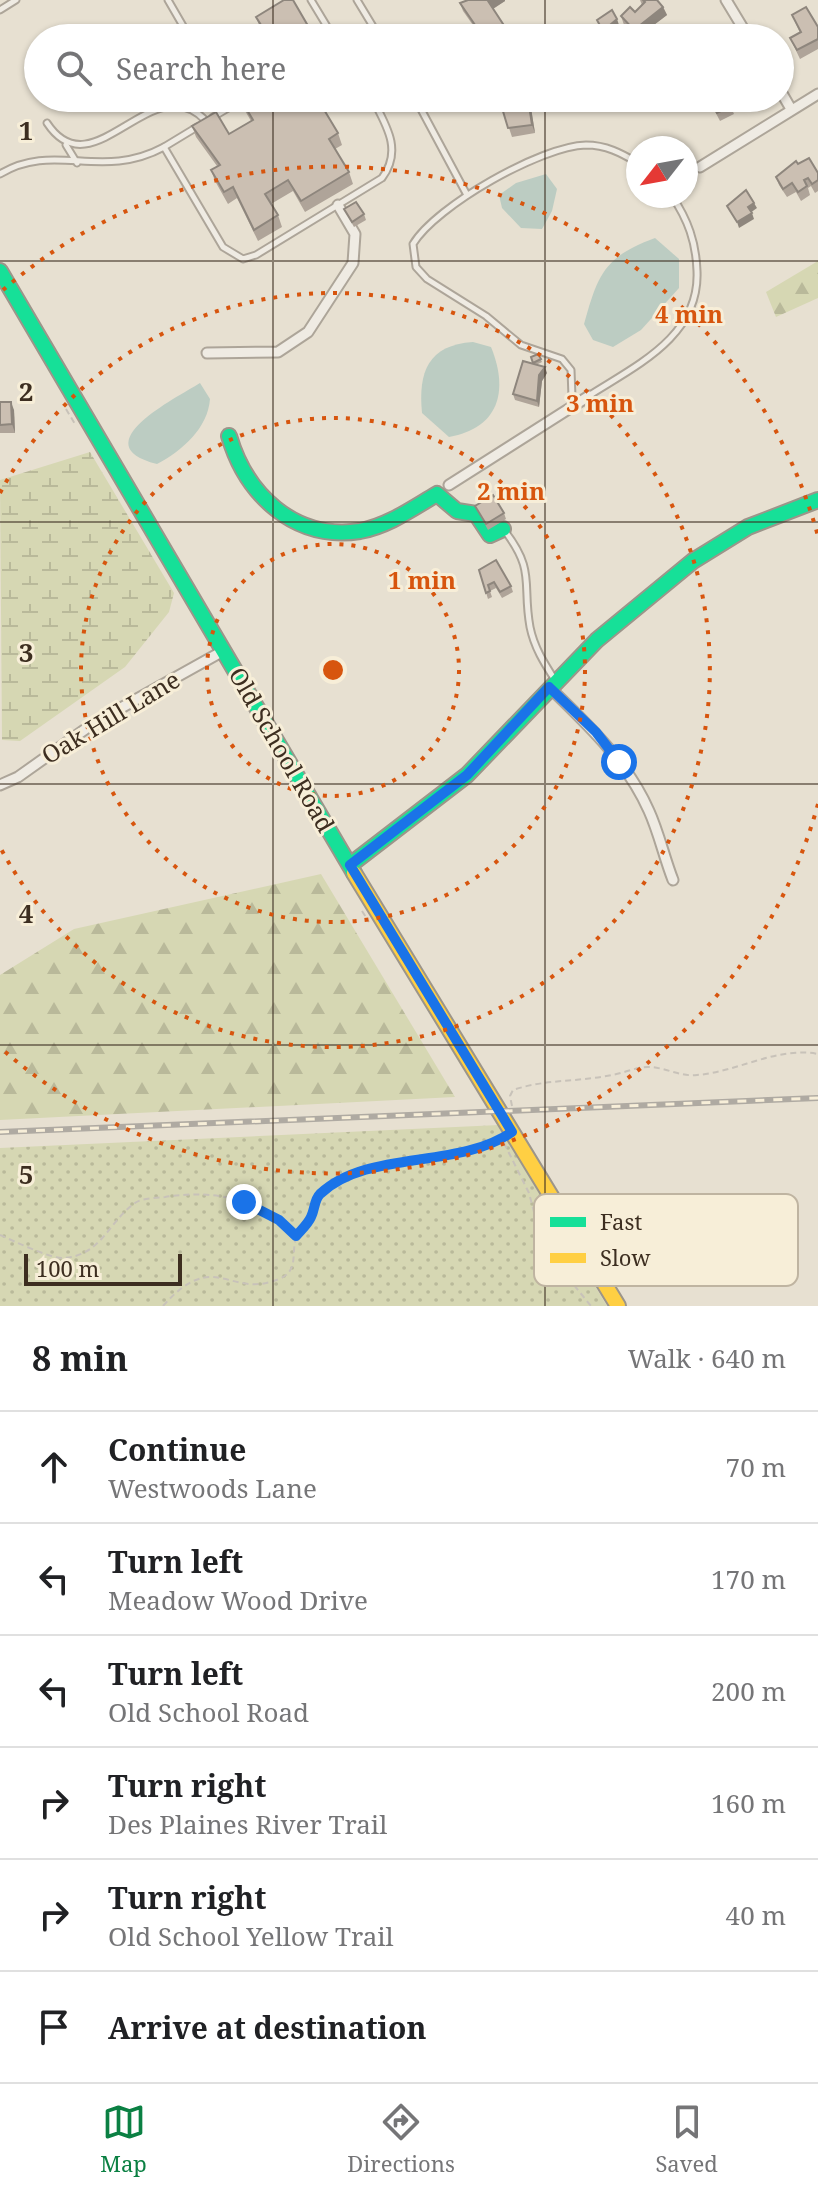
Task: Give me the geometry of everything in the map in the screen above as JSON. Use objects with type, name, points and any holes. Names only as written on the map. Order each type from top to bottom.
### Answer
[{"type":"street","points":[[726,0],[741,24]]},
{"type":"street","points":[[794,107],[818,94]]},
{"type":"street","points":[[700,167],[786,112]]},
{"type":"street","points":[[207,353],[278,352],[308,332],[353,263],[355,234],[338,205]]},
{"type":"street","name":"Old School Road","points":[[0,271],[507,1135],[545,1194]]},
{"type":"street","points":[[449,485],[589,396]]},
{"type":"street","points":[[229,436],[237,464],[254,492],[273,510],[314,529],[360,531],[437,494],[457,511],[476,514],[490,535],[503,529]]},
{"type":"street","points":[[350,865],[467,775],[597,640],[693,561],[748,527],[818,500]]},
{"type":"street","name":"Oak Hill Lane","points":[[0,785],[18,777],[84,729],[223,651]]},
{"type":"street","points":[[552,684],[596,732],[636,787],[649,810],[673,880]]},
{"type":"street","name":"Old School Road","points":[[605,1286],[618,1306]]},
{"type":"lane","points":[[0,10],[16,0]]},
{"type":"lane","points":[[168,0],[182,24]]},
{"type":"lane","points":[[311,0],[326,24]]},
{"type":"lane","points":[[357,0],[372,24]]},
{"type":"lane","points":[[65,144],[78,145],[104,138],[153,112]]},
{"type":"lane","points":[[195,112],[206,121]]},
{"type":"lane","points":[[0,174],[16,164],[44,158],[113,164],[164,147],[221,112]]},
{"type":"lane","points":[[164,147],[223,247],[243,259],[256,255],[382,178],[392,165],[394,152],[379,112]]},
{"type":"lane","points":[[424,112],[441,140],[467,195]]},
{"type":"lane","points":[[47,123],[77,163]]},
{"type":"lane","points":[[626,156],[615,150],[587,145],[550,150],[467,195],[420,232],[413,244],[416,267],[427,279],[486,316],[521,345],[562,359],[571,370],[572,397],[580,400],[654,355],[688,316],[698,286],[697,251],[687,217],[681,208]]},
{"type":"lane","points":[[503,529],[524,562],[529,587],[530,627],[552,684]]},
{"type":"path","points":[[514,1110],[510,1096],[518,1088],[611,1076],[645,1067],[685,1076],[701,1075],[750,1066],[781,1054],[818,1054]]},
{"type":"path","points":[[163,1306],[182,1287],[203,1276],[263,1284],[286,1276],[293,1266],[296,1236],[311,1220],[317,1197],[336,1182],[366,1171],[453,1156],[507,1135],[534,1212]]},
{"type":"path","points":[[0,1235],[63,1259],[98,1246],[110,1227],[137,1201],[199,1192],[244,1202],[279,1220],[296,1236]]},
{"type":"path","points":[[575,1286],[591,1306]]},
{"type":"green space","points":[[818,261],[818,298],[776,317],[766,292]]},
{"type":"green space","points":[[90,452],[174,593],[169,612],[125,667],[20,741],[2,740],[0,480]]},
{"type":"green space","points":[[321,874],[455,1097],[0,1120],[0,975],[74,929]]},
{"type":"green space","points":[[499,1125],[540,1194],[534,1194],[534,1286],[595,1286],[607,1306],[0,1306],[0,1148]]},
{"type":"shaded area","points":[[546,174],[557,189],[552,211],[542,229],[521,228],[502,208],[499,195],[516,183]]},
{"type":"shaded area","points":[[655,238],[679,259],[679,288],[641,330],[613,347],[593,340],[584,324],[599,280],[624,252]]},
{"type":"shaded area","points":[[473,342],[491,347],[499,378],[496,405],[479,425],[449,437],[422,413],[425,373],[429,363],[445,349]]},
{"type":"shaded area","points":[[200,383],[210,399],[204,420],[192,438],[157,464],[136,456],[129,445],[131,434],[141,422]]},
{"type":"building","points":[[284,0],[293,0],[307,24],[260,24],[256,17]]},
{"type":"building","points":[[490,0],[503,24],[474,24],[460,3]]},
{"type":"building","points":[[643,0],[657,0],[663,7],[642,24],[628,24],[621,16],[630,7],[635,12],[645,2]]},
{"type":"building","points":[[806,7],[818,27],[818,39],[797,50],[794,36],[801,32],[792,15]]},
{"type":"building","points":[[612,10],[617,19],[611,24],[599,24],[597,20]]},
{"type":"building","points":[[216,112],[229,134],[253,120],[248,112],[325,112],[338,133],[329,139],[349,172],[301,201],[288,180],[265,194],[278,215],[254,230],[233,187],[224,192],[211,170],[220,165],[192,126]]},
{"type":"building","points":[[503,112],[530,112],[532,125],[508,128]]},
{"type":"building","points":[[809,158],[818,173],[818,180],[812,184],[808,178],[804,180],[807,186],[798,192],[792,183],[783,189],[776,177],[796,161],[798,164]]},
{"type":"building","points":[[746,190],[754,203],[748,207],[752,213],[737,222],[727,206]]},
{"type":"building","points":[[356,202],[364,214],[352,222],[344,209]]},
{"type":"building","points":[[538,354],[541,359],[533,363],[531,357]]},
{"type":"building","points":[[523,361],[545,367],[539,375],[537,401],[513,394]]},
{"type":"building","points":[[0,402],[11,402],[12,424],[0,425]]},
{"type":"building","points":[[493,495],[504,513],[486,524],[475,506]]},
{"type":"building","points":[[496,560],[511,586],[500,592],[494,582],[488,585],[490,591],[486,593],[479,570]]},
{"type":"railway","points":[[0,1132],[818,1098]]},
{"type":"traffic: fast","points":[[0,271],[354,873]]},
{"type":"traffic: fast","points":[[229,436],[247,477],[261,494],[294,521],[314,529],[336,532],[370,529],[437,494],[457,511],[476,514],[490,535],[503,529]]},
{"type":"traffic: fast","points":[[350,865],[467,775],[597,640],[693,561],[748,527],[818,500]]},
{"type":"traffic: slow","points":[[354,873],[550,1194]]},
{"type":"traffic: slow","points":[[606,1286],[618,1306]]},
{"type":"route","points":[[244,1202],[279,1220],[296,1236],[311,1220],[317,1197],[336,1182],[402,1163],[453,1156],[494,1144],[512,1132],[350,865],[467,775],[549,687],[596,732],[619,762]]}]
